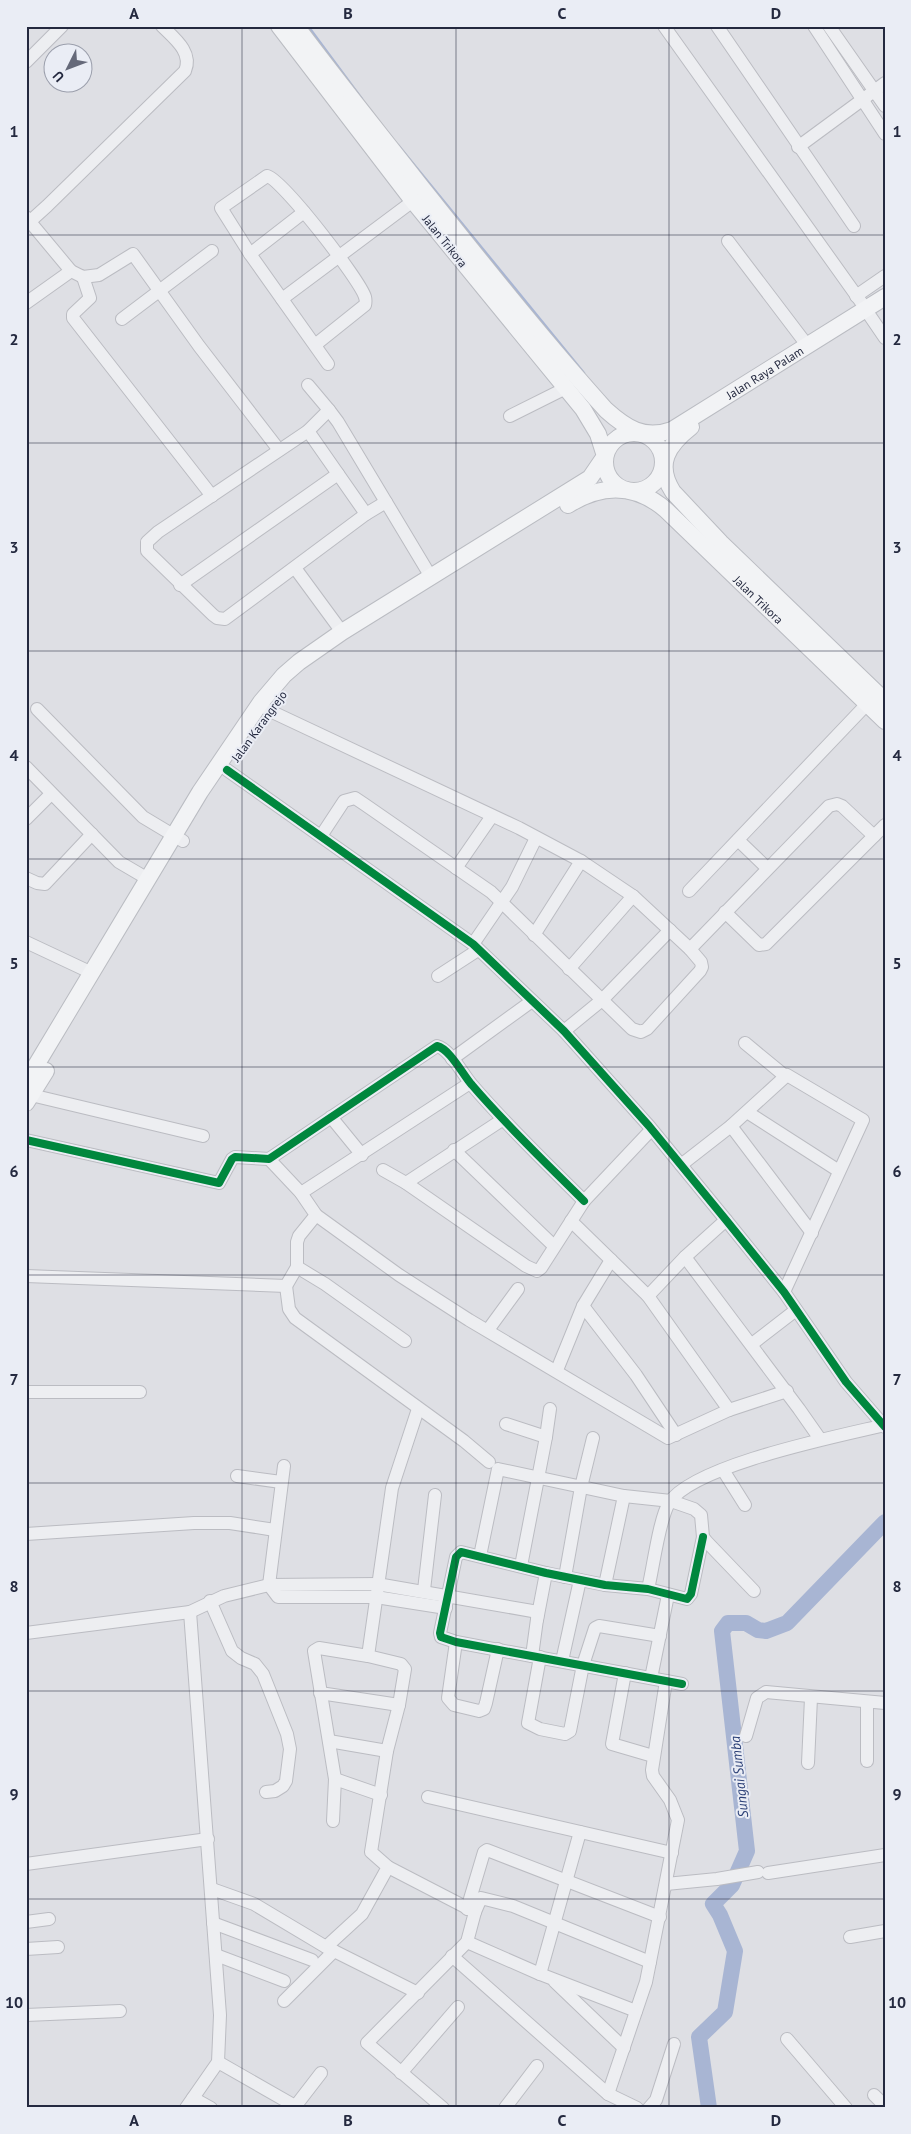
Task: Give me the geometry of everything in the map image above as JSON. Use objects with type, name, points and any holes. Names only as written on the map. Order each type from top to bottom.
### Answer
[{"type":"main road","name":"Jalan Trikora","points":[[279,26],[413,201],[592,421],[605,456]]},
{"type":"main road","name":"Jalan Trikora","points":[[296,26],[342,88],[550,345],[606,410],[615,418],[640,433]]},
{"type":"main road","name":"Jalan Raya Palam","points":[[664,464],[671,445],[691,427],[868,313],[885,297]]},
{"type":"main road","name":"Jalan Raya Palam","points":[[640,433],[661,434],[672,430],[806,345],[885,306]]},
{"type":"main road","points":[[640,433],[648,436],[660,448],[664,464],[657,480],[651,487],[643,490],[625,490],[611,480],[605,465],[605,456],[608,448],[622,435],[640,433]]},
{"type":"main road","name":"Jalan Karangrejo","points":[[28,1093],[178,838],[200,792],[261,702],[292,667],[342,632],[590,478],[605,456]]},
{"type":"main road","name":"Jalan Trikora","points":[[664,464],[668,484],[681,503],[885,701]]},
{"type":"main road","name":"Jalan Karangrejo","points":[[60,1037],[92,973],[148,879],[268,710],[305,669],[350,638],[579,498],[605,489],[625,490]]},
{"type":"main road","name":"Jalan Trikora","points":[[625,490],[650,497],[666,510],[885,721]]},
{"type":"street","points":[[26,62],[62,26]]},
{"type":"street","points":[[162,26],[176,40],[186,54],[187,65],[185,71],[28,221],[70,271],[83,277],[99,275],[133,254],[199,346],[279,450]]},
{"type":"street","points":[[664,26],[885,338]]},
{"type":"street","points":[[814,26],[885,134]]},
{"type":"street","points":[[829,26],[879,87],[885,106]]},
{"type":"street","points":[[719,27],[798,147],[854,226]]},
{"type":"street","points":[[798,147],[879,87]]},
{"type":"street","points":[[315,344],[358,312],[366,301],[360,288],[339,257],[304,212],[275,180],[268,176],[221,208],[250,254],[328,364]]},
{"type":"street","points":[[282,299],[413,201]]},
{"type":"street","points":[[250,254],[304,212]]},
{"type":"street","points":[[728,241],[806,345]]},
{"type":"street","points":[[122,319],[212,251]]},
{"type":"street","points":[[26,303],[70,271]]},
{"type":"street","points":[[856,296],[885,276]]},
{"type":"street","points":[[83,277],[90,298],[73,314],[73,318],[212,496]]},
{"type":"street","points":[[308,385],[329,410],[430,577]]},
{"type":"street","points":[[510,416],[566,388]]},
{"type":"street","points":[[329,410],[308,431],[158,532],[145,544],[150,556],[217,618],[225,619],[366,514],[386,502]]},
{"type":"street","points":[[308,431],[366,514]]},
{"type":"street","points":[[180,585],[338,474]]},
{"type":"street","points":[[295,568],[342,632]]},
{"type":"street","points":[[689,891],[867,704]]},
{"type":"street","points":[[37,709],[143,817],[178,838]]},
{"type":"street","points":[[268,710],[492,816],[581,861],[633,896],[690,949],[701,962],[702,967],[647,1030],[641,1032],[632,1029],[502,903],[456,868],[355,798],[344,800],[321,836]]},
{"type":"street","points":[[26,767],[119,862],[148,879]]},
{"type":"street","points":[[227,770],[475,947],[564,1031],[651,1130],[726,1220],[784,1292],[846,1382],[884,1426],[820,1439],[750,1460],[698,1480],[681,1491],[671,1500],[663,1518],[648,1589]]},
{"type":"street","points":[[26,819],[51,794]]},
{"type":"street","points":[[690,949],[832,804],[842,806],[874,836]]},
{"type":"street","points":[[456,868],[492,816]]},
{"type":"street","points":[[725,912],[759,945],[766,944],[885,825]]},
{"type":"street","points":[[26,878],[45,884],[92,834]]},
{"type":"street","points":[[438,976],[475,947],[512,887],[536,838]]},
{"type":"street","points":[[738,840],[768,868]]},
{"type":"street","points":[[534,935],[581,861]]},
{"type":"street","points":[[569,969],[633,896]]},
{"type":"street","points":[[564,1031],[602,1000],[670,930]]},
{"type":"street","points":[[26,942],[92,973]]},
{"type":"street","points":[[452,1059],[532,1001]]},
{"type":"street","points":[[745,1043],[785,1076]]},
{"type":"street","points":[[26,1140],[212,1183],[219,1183],[228,1164],[235,1157],[269,1159],[431,1048],[438,1046],[452,1059],[502,1120],[584,1201]]},
{"type":"street","points":[[681,1165],[732,1126],[785,1076],[790,1075],[863,1120],[784,1292]]},
{"type":"street","points":[[302,1193],[362,1156],[470,1083]]},
{"type":"street","points":[[28,1093],[203,1136]]},
{"type":"street","points":[[747,1112],[839,1171]]},
{"type":"street","points":[[331,1117],[362,1156]]},
{"type":"street","points":[[406,1182],[502,1120]]},
{"type":"street","points":[[732,1126],[812,1234]]},
{"type":"street","points":[[383,1170],[406,1182],[537,1271],[541,1268],[584,1201],[651,1130]]},
{"type":"street","points":[[454,1150],[554,1246]]},
{"type":"street","points":[[269,1159],[302,1193],[316,1215],[399,1275],[662,1436],[668,1438],[676,1436],[729,1410],[786,1391]]},
{"type":"street","points":[[316,1215],[297,1242],[297,1267],[286,1286],[290,1313],[464,1441],[489,1462]]},
{"type":"street","points":[[648,1296],[685,1257],[726,1220]]},
{"type":"street","points":[[571,1221],[648,1296],[729,1410]]},
{"type":"street","points":[[685,1257],[752,1344],[820,1439]]},
{"type":"street","points":[[557,1370],[584,1306],[611,1260]]},
{"type":"street","points":[[297,1267],[325,1284],[405,1340]]},
{"type":"street","points":[[26,1276],[286,1286]]},
{"type":"street","points":[[488,1330],[518,1289]]},
{"type":"street","points":[[584,1306],[636,1374],[676,1436]]},
{"type":"street","points":[[752,1344],[796,1310]]},
{"type":"street","points":[[26,1392],[140,1392]]},
{"type":"street","points":[[368,1656],[392,1488],[418,1409]]},
{"type":"street","points":[[521,1566],[550,1409]]},
{"type":"street","points":[[506,1424],[546,1437]]},
{"type":"street","points":[[565,1577],[581,1487],[593,1438]]},
{"type":"street","points":[[284,1466],[269,1585],[278,1597],[376,1597],[446,1608]]},
{"type":"street","points":[[480,1556],[498,1469],[624,1496],[671,1500],[699,1512],[704,1537],[689,1598],[684,1599],[648,1589],[606,1585],[565,1577],[461,1552],[458,1553],[440,1633],[441,1637],[456,1642],[682,1684]]},
{"type":"street","points":[[723,1470],[745,1505]]},
{"type":"street","points":[[237,1476],[281,1482]]},
{"type":"street","points":[[424,1590],[435,1495]]},
{"type":"street","points":[[606,1585],[624,1496]]},
{"type":"street","points":[[26,1534],[194,1523],[230,1523],[275,1530]]},
{"type":"street","points":[[704,1537],[754,1591]]},
{"type":"street","points":[[537,1620],[546,1573]]},
{"type":"street","points":[[562,1661],[580,1580]]},
{"type":"street","points":[[26,1633],[190,1612],[224,1596],[269,1585],[377,1584],[424,1590],[538,1612],[536,1656],[528,1723],[531,1726],[565,1734],[570,1731],[582,1665],[593,1632],[599,1626],[660,1636]]},
{"type":"street","points":[[652,1678],[668,1595]]},
{"type":"street","points":[[210,1601],[232,1651],[255,1664],[263,1674],[287,1734],[290,1749],[286,1781],[283,1786],[275,1791],[266,1792]]},
{"type":"street","points":[[190,1612],[220,2015],[218,2062],[190,2103],[211,2108]]},
{"type":"street","points":[[456,1642],[448,1698],[454,1706],[479,1711],[484,1709],[486,1704],[498,1649]]},
{"type":"street","points":[[333,1821],[335,1779],[314,1650],[319,1648],[368,1656],[404,1666],[405,1677],[387,1752],[371,1852],[388,1867],[471,1910]]},
{"type":"street","points":[[625,1673],[612,1744],[653,1756]]},
{"type":"street","points":[[608,2094],[650,1962],[678,1820],[670,1800],[653,1776],[653,1756],[666,1681]]},
{"type":"street","points":[[746,1736],[756,1698],[761,1694],[769,1692],[811,1698],[885,1703]]},
{"type":"street","points":[[320,1693],[399,1704]]},
{"type":"street","points":[[808,1762],[811,1698]]},
{"type":"street","points":[[867,1702],[867,1761]]},
{"type":"street","points":[[328,1741],[387,1752]]},
{"type":"street","points":[[335,1779],[381,1795]]},
{"type":"street","points":[[428,1797],[672,1853]]},
{"type":"street","points":[[545,1975],[554,1924],[580,1832]]},
{"type":"street","points":[[26,1864],[208,1839]]},
{"type":"street","points":[[443,2108],[427,2103],[401,2074],[367,2043],[466,1942],[471,1910],[485,1850],[660,1918]]},
{"type":"street","points":[[666,1884],[717,1879],[885,1854]]},
{"type":"street","points":[[284,2001],[362,1914],[388,1867]]},
{"type":"street","points":[[212,1889],[254,1904],[330,1949],[418,1993]]},
{"type":"street","points":[[471,1910],[484,1897],[512,1906],[650,1962]]},
{"type":"street","points":[[26,1922],[49,1919]]},
{"type":"street","points":[[214,1923],[312,1960]]},
{"type":"street","points":[[850,1937],[885,1931]]},
{"type":"street","points":[[466,1942],[636,2010]]},
{"type":"street","points":[[26,1949],[58,1947]]},
{"type":"street","points":[[216,1955],[284,1981]]},
{"type":"street","points":[[452,1956],[608,2094],[637,2108]]},
{"type":"street","points":[[545,1975],[624,2048]]},
{"type":"street","points":[[401,2074],[458,2007]]},
{"type":"street","points":[[26,2015],[120,2010]]},
{"type":"street","points":[[787,2039],[846,2108]]},
{"type":"street","points":[[650,2108],[656,2100],[674,2044]]},
{"type":"street","points":[[218,2062],[295,2107],[321,2073]]},
{"type":"street","points":[[505,2108],[537,2066]]},
{"type":"street","points":[[874,2095],[885,2106]]},
{"type":"waterway","points":[[308,26],[362,99]]},
{"type":"waterway","points":[[398,145],[584,373]]},
{"type":"waterway","name":"Sungai Sumba","points":[[709,2108],[699,2037],[725,2012],[735,1951],[720,1915],[713,1904],[732,1885],[747,1851],[722,1631],[728,1623],[746,1623],[758,1630],[766,1631],[787,1623],[885,1522]]},
{"type":"cycle path","points":[[227,770],[473,944],[564,1031],[649,1126],[726,1220],[784,1292],[846,1382],[885,1427]]},
{"type":"cycle path","points":[[26,1140],[219,1183],[232,1159],[235,1157],[269,1159],[437,1046],[447,1052],[472,1085],[499,1115],[584,1201]]},
{"type":"cycle path","points":[[682,1684],[456,1642],[441,1637],[440,1633],[456,1557],[461,1552],[546,1573],[605,1585],[648,1589],[687,1599],[691,1594],[703,1537]]}]
